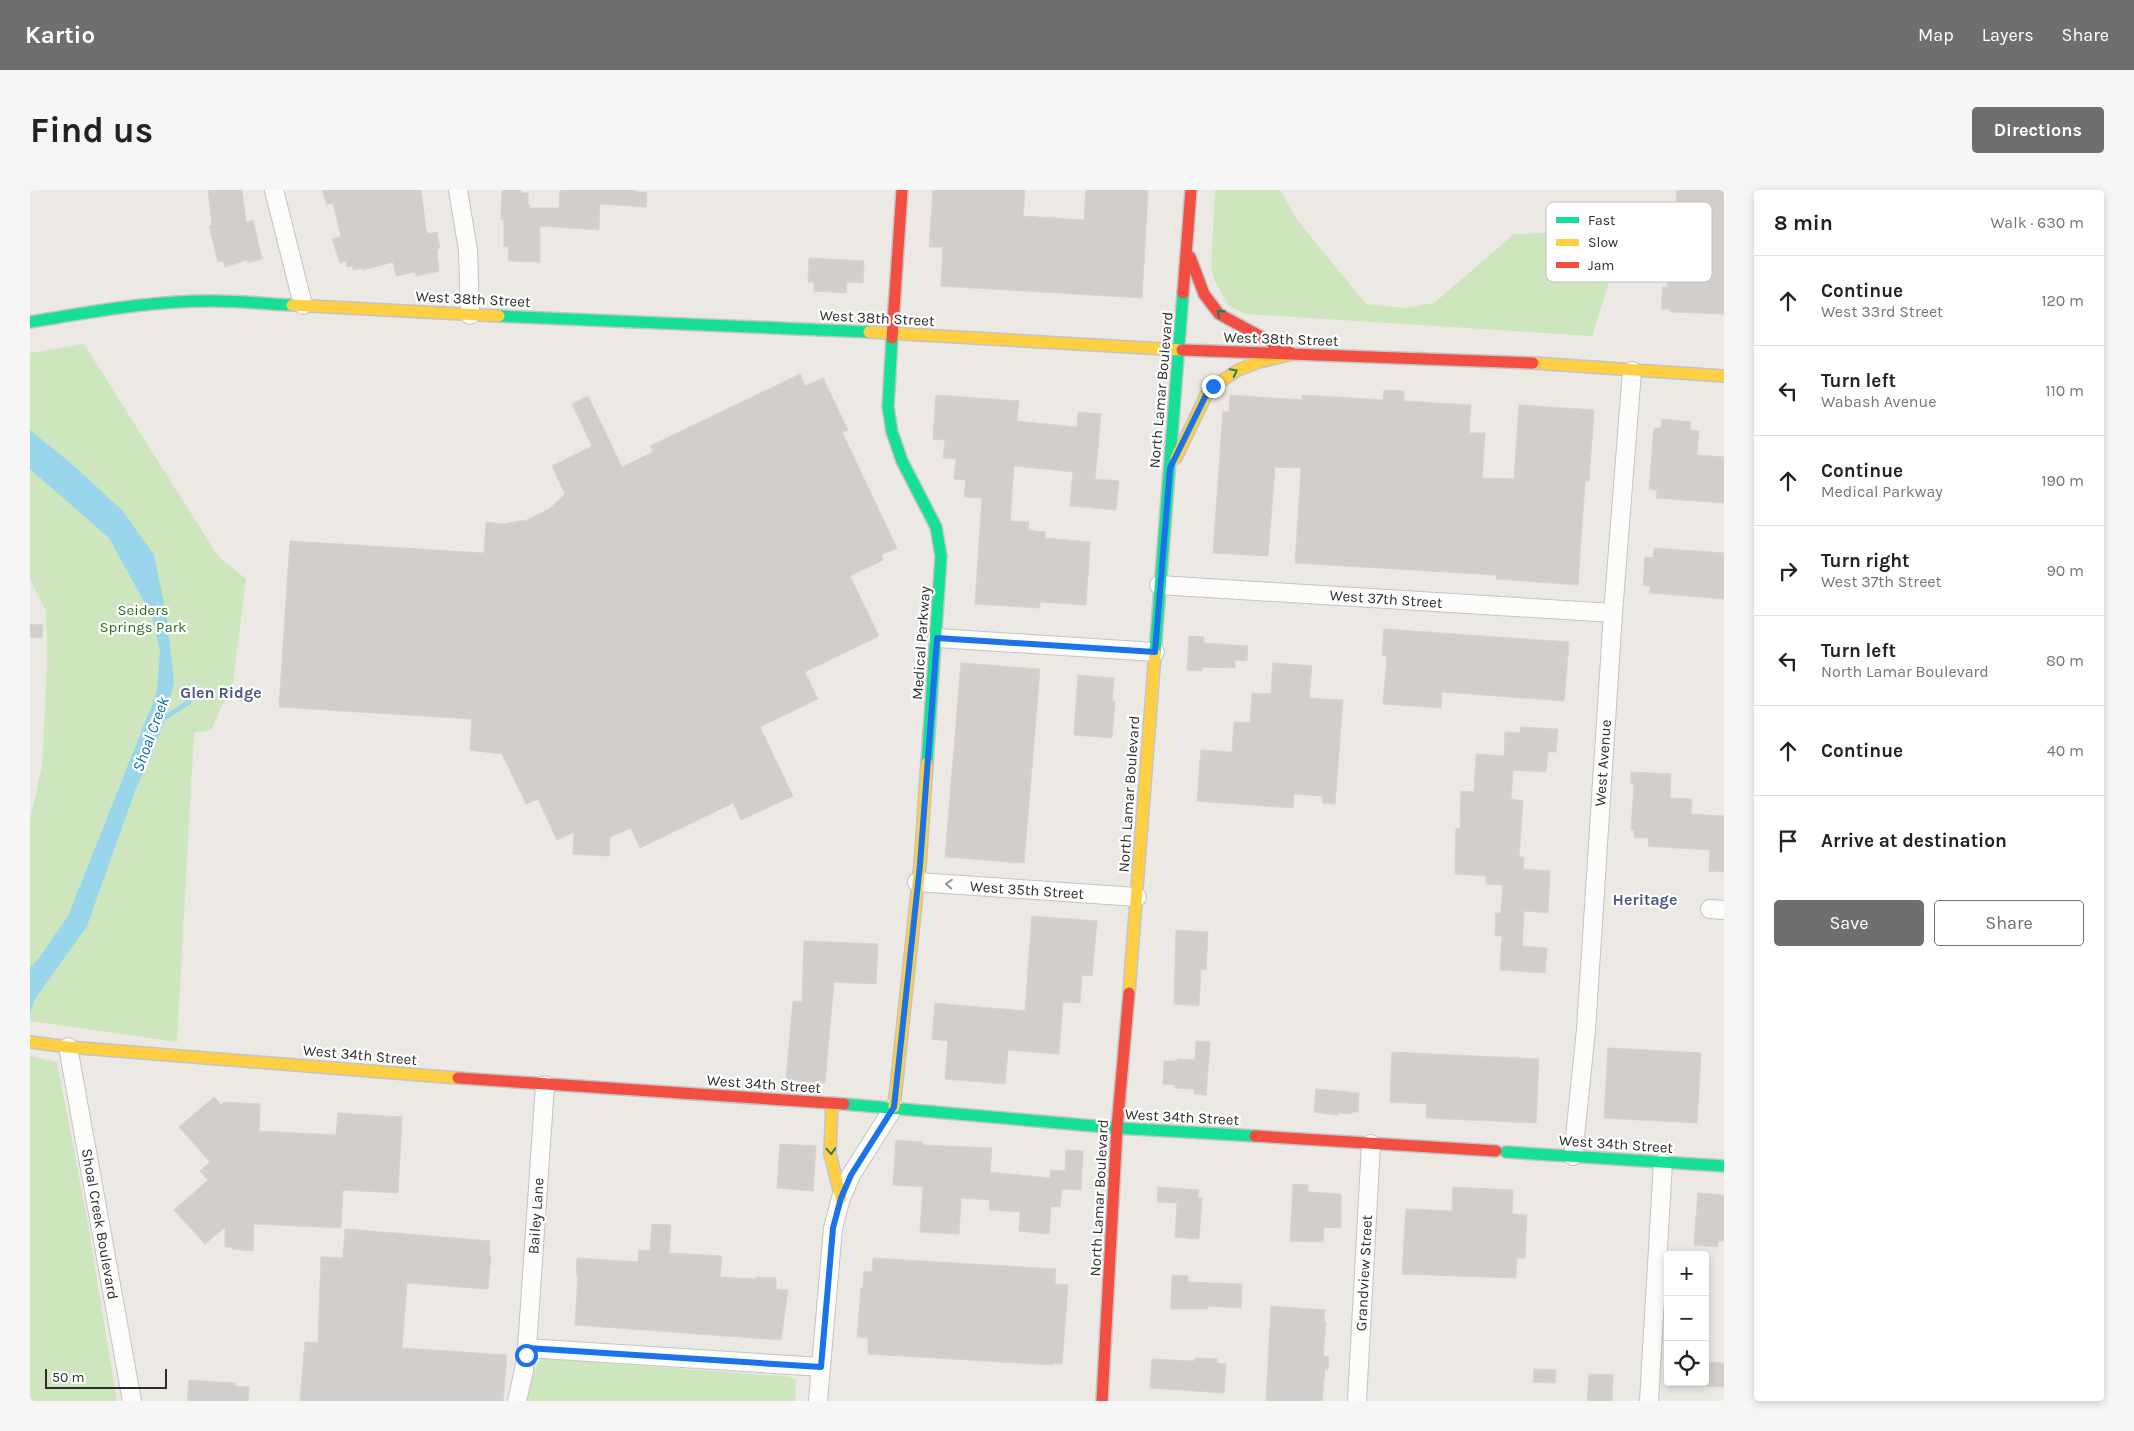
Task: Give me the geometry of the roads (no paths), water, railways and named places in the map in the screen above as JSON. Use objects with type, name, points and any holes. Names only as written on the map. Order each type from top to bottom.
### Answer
[{"type":"main road","name":"Medical Parkway","points":[[894,1107],[920,865],[942,556],[936,527],[902,461],[892,432],[888,407],[902,190]]},
{"type":"main road","name":"North Lamar Boulevard","points":[[1102,1401],[1117,1128],[1137,898],[1191,190]]},
{"type":"main road","points":[[1187,249],[1204,294],[1219,314],[1293,354]]},
{"type":"main road","name":"West 38th Street","points":[[30,322],[99,311],[178,302],[215,301],[303,304],[470,315],[893,333],[1180,350],[1490,360],[1724,376]]},
{"type":"main road","points":[[1170,468],[1209,389],[1221,379],[1244,367],[1265,359],[1293,354]]},
{"type":"main road","name":"West 34th Street","points":[[30,1042],[68,1047],[545,1084],[894,1107],[1117,1128],[1724,1166]]},
{"type":"main road","points":[[832,1103],[830,1154],[841,1198]]},
{"type":"street","points":[[274,190],[303,304]]},
{"type":"street","points":[[458,190],[468,250],[470,315]]},
{"type":"street","name":"West Avenue","points":[[1573,1156],[1587,1022],[1613,613],[1632,371]]},
{"type":"street","name":"West 37th Street","points":[[1160,586],[1613,613]]},
{"type":"street","points":[[937,638],[1155,652]]},
{"type":"street","name":"West 35th Street","points":[[917,882],[1137,898]]},
{"type":"street","name":"Shoal Creek Boulevard","points":[[68,1047],[132,1401]]},
{"type":"street","name":"Bailey Lane","points":[[517,1401],[527,1348],[545,1084]]},
{"type":"street","points":[[818,1401],[833,1228],[841,1198],[851,1175],[894,1107]]},
{"type":"street","name":"Grandview Street","points":[[1357,1401],[1371,1144]]},
{"type":"street","points":[[1649,1401],[1663,1163]]},
{"type":"street","points":[[527,1348],[821,1367]]},
{"type":"water","name":"Shoal Creek","points":[[30,430],[73,465],[123,511],[154,555],[167,619],[174,683],[161,731],[135,791],[87,926],[35,999],[30,1014],[30,967],[39,958],[68,916],[157,692],[160,651],[152,616],[109,538],[30,469]]},
{"type":"waterway","name":"Shoal Creek","points":[[160,721],[189,702]]},
{"type":"district","name":"Glen Ridge","points":[[221,692]]},
{"type":"district","name":"Heritage","points":[[1645,899]]},
{"type":"park label","name":"Seiders Springs Park","points":[[143,618]]}]
